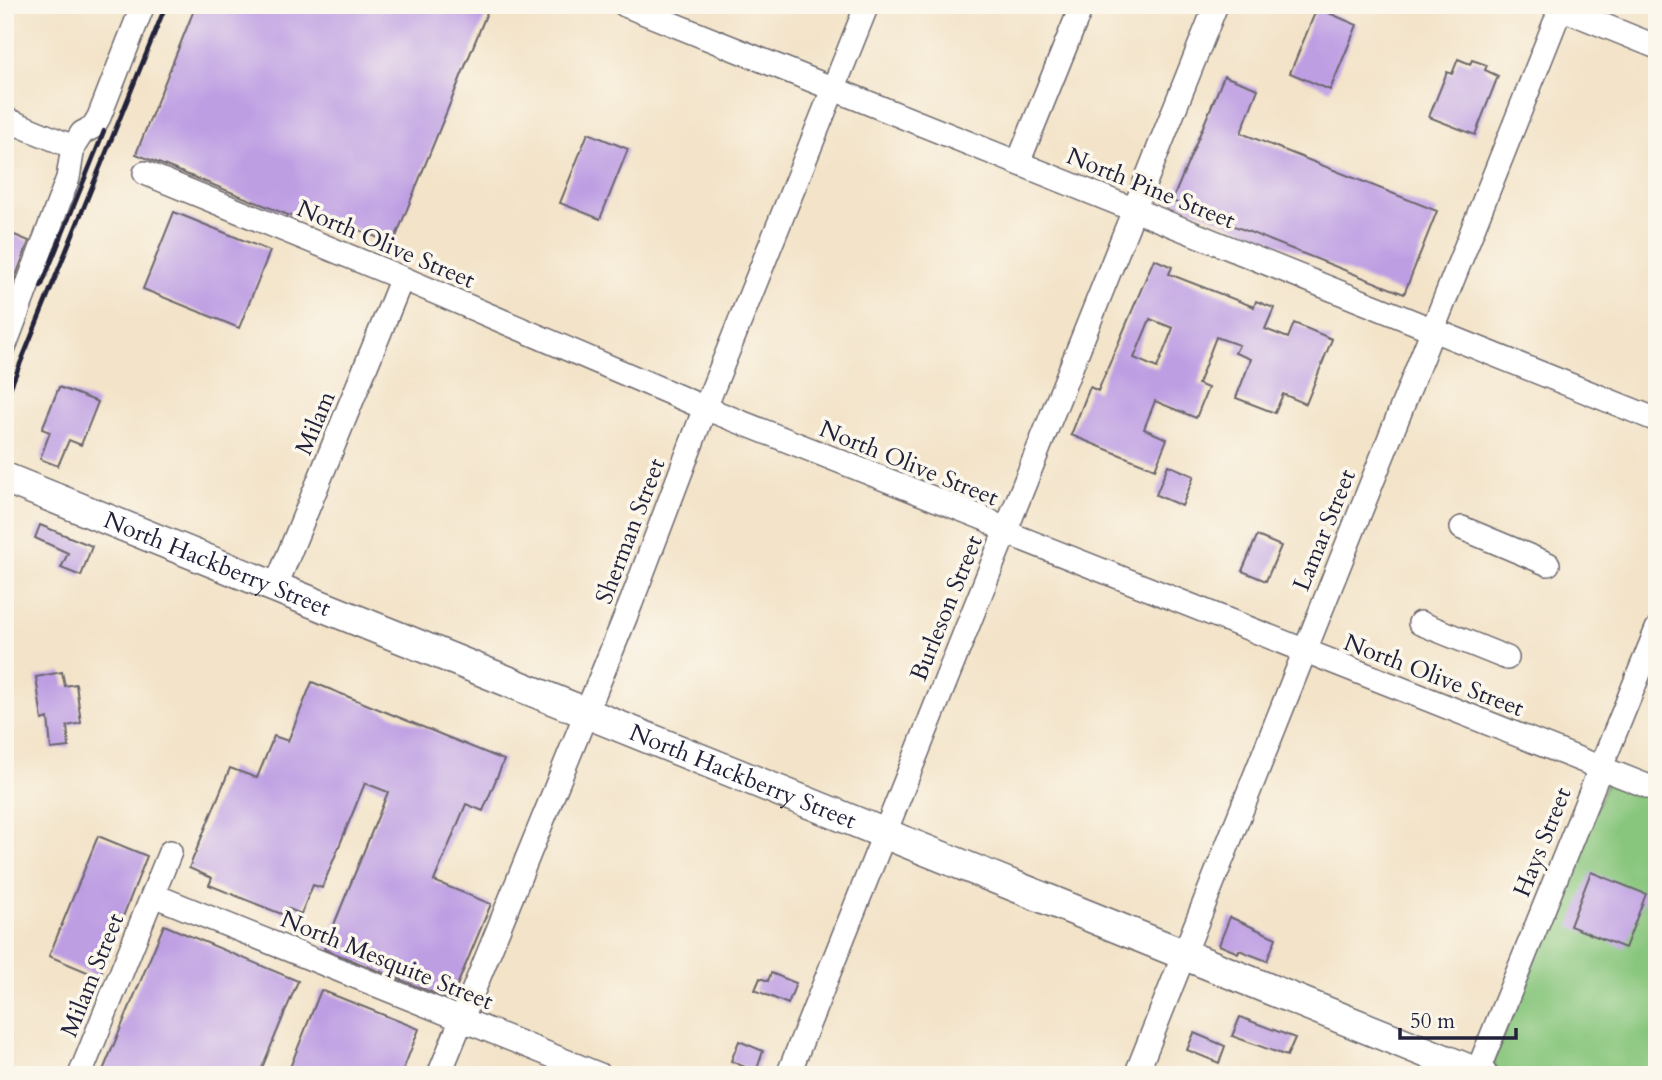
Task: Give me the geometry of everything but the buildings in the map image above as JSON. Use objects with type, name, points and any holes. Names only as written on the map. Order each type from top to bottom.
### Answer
[{"type":"main road","name":"North Hackberry Street","points":[[5,478],[1478,1074]]},
{"type":"street","points":[[5,345],[68,178],[73,146],[82,133],[93,127],[99,117],[144,5]]},
{"type":"street","name":"North Pine Street","points":[[625,5],[1657,420]]},
{"type":"street","name":"Sherman Street","points":[[439,1075],[587,713],[705,408],[867,5]]},
{"type":"street","points":[[1018,163],[1082,5]]},
{"type":"street","name":"Burleson Street","points":[[788,1075],[1216,5]]},
{"type":"street","points":[[1559,6],[1657,47]]},
{"type":"street","name":"Lamar Street","points":[[1136,1075],[1559,6]]},
{"type":"street","points":[[5,119],[73,146]]},
{"type":"street","name":"North Olive Street","points":[[145,173],[402,278],[705,408],[988,520],[1005,532],[1657,790]]},
{"type":"street","name":"Milam","points":[[275,588],[402,278]]},
{"type":"street","points":[[1462,528],[1548,564]]},
{"type":"street","points":[[1420,623],[1507,658]]},
{"type":"street","name":"Hays Street","points":[[1478,1074],[1657,629]]},
{"type":"street","name":"Milam Street","points":[[80,1075],[170,852]]},
{"type":"street","name":"North Mesquite Street","points":[[153,894],[600,1075]]},
{"type":"green space","points":[[1609,782],[1657,799],[1657,1075],[1503,1075],[1495,1067],[1495,1056]]},
{"type":"railway","points":[[5,401],[166,5]]},
{"type":"railway","points":[[41,287],[104,131]]}]
